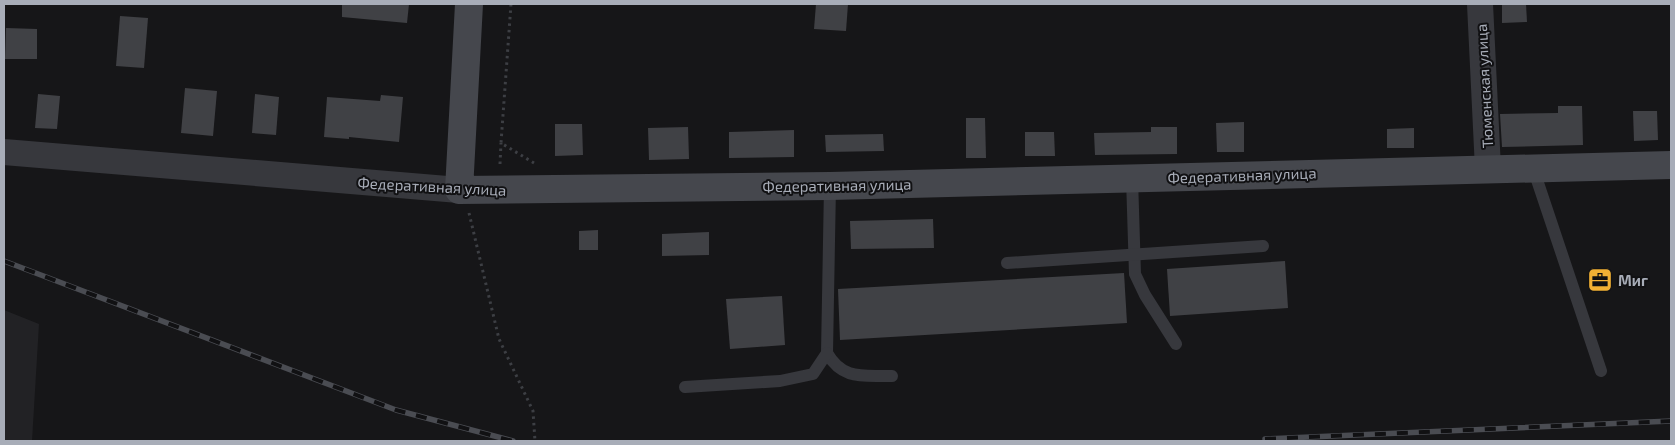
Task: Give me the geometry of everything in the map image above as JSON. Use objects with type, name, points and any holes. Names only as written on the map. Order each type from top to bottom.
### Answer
[{"type":"street","points":[[463,199],[468,4]]},
{"type":"street","name":"Тюменская улица","points":[[1480,4],[1488,169]]},
{"type":"street","name":"Федеративная улица","points":[[4,152],[463,199],[500,191],[830,186],[1671,166]]},
{"type":"lane","points":[[1533,168],[1601,371]]},
{"type":"lane","points":[[1132,178],[1135,274],[1176,344]]},
{"type":"lane","points":[[830,186],[827,353],[834,366],[851,375],[892,376]]},
{"type":"lane","points":[[1007,263],[1263,246]]},
{"type":"lane","points":[[685,387],[780,381],[813,374],[827,353]]},
{"type":"path","points":[[500,191],[501,143],[511,4]]},
{"type":"path","points":[[501,143],[533,163],[542,164]]},
{"type":"path","points":[[463,199],[499,339],[533,411],[535,441]]},
{"type":"shaded area","points":[[4,310],[39,324],[32,441],[4,441]]},
{"type":"building","points":[[342,4],[409,4],[407,23],[342,17]]},
{"type":"building","points":[[816,4],[848,4],[846,31],[814,29]]},
{"type":"building","points":[[1502,4],[1526,4],[1527,22],[1502,23]]},
{"type":"building","points":[[120,16],[148,18],[144,68],[116,66]]},
{"type":"building","points":[[6,28],[37,29],[37,59],[5,59]]},
{"type":"building","points":[[185,88],[217,91],[213,136],[181,133]]},
{"type":"building","points":[[38,94],[60,96],[57,129],[35,128]]},
{"type":"building","points":[[255,94],[279,97],[276,135],[252,133]]},
{"type":"building","points":[[381,95],[403,97],[399,142],[349,137],[349,139],[324,137],[327,97],[380,101]]},
{"type":"building","points":[[1558,106],[1582,106],[1583,145],[1502,147],[1500,114],[1558,113]]},
{"type":"building","points":[[1633,111],[1657,111],[1658,140],[1634,141]]},
{"type":"building","points":[[966,118],[985,118],[986,158],[966,158]]},
{"type":"building","points":[[1244,122],[1244,152],[1217,152],[1216,123]]},
{"type":"building","points":[[555,124],[582,124],[583,155],[555,156]]},
{"type":"building","points":[[688,127],[689,159],[649,160],[648,128]]},
{"type":"building","points":[[1151,127],[1177,127],[1177,154],[1095,155],[1094,133],[1151,132]]},
{"type":"building","points":[[1414,128],[1414,148],[1387,148],[1387,129]]},
{"type":"building","points":[[794,130],[794,157],[729,158],[729,132]]},
{"type":"building","points":[[1025,132],[1054,132],[1055,156],[1025,156]]},
{"type":"building","points":[[883,134],[884,151],[826,152],[825,135]]},
{"type":"building","points":[[933,219],[934,248],[851,249],[850,221]]},
{"type":"building","points":[[598,230],[598,250],[579,250],[579,231]]},
{"type":"building","points":[[709,232],[709,255],[662,256],[662,234]]},
{"type":"building","points":[[1285,261],[1288,308],[1170,316],[1167,269]]},
{"type":"building","points":[[1124,273],[1127,323],[840,340],[838,289]]},
{"type":"building","points":[[782,296],[785,345],[730,349],[726,299]]},
{"type":"railway","points":[[4,261],[396,410],[513,441]]},
{"type":"railway","points":[[1265,439],[1671,421]]},
{"type":"place","name":"Миг","points":[[1600,280]]}]
